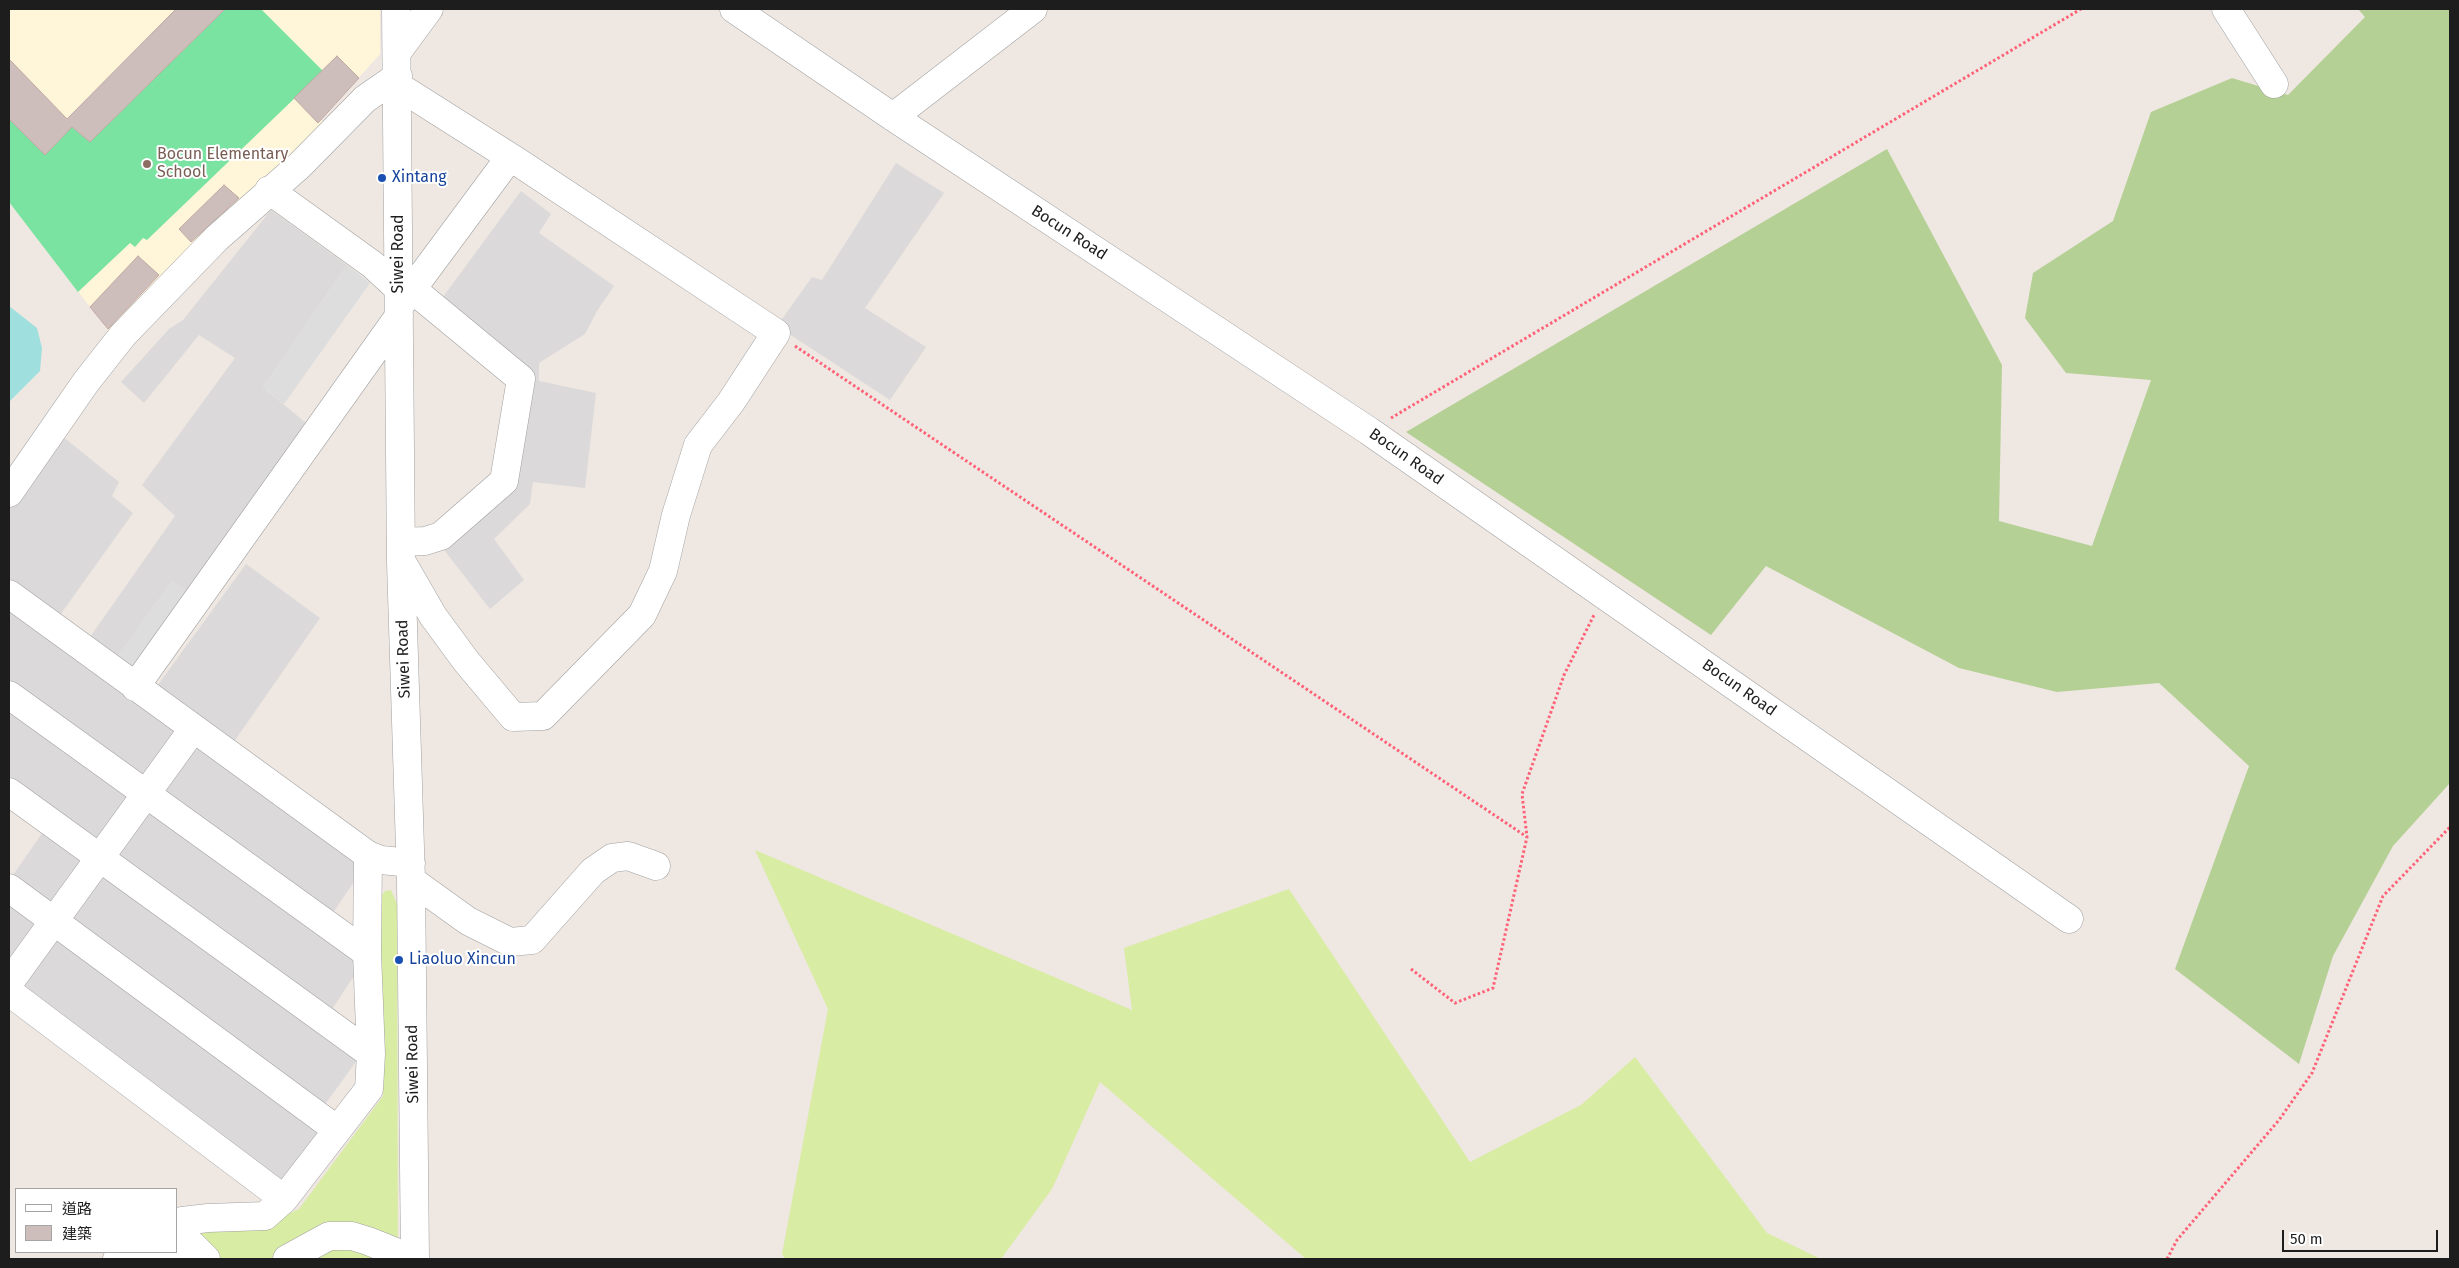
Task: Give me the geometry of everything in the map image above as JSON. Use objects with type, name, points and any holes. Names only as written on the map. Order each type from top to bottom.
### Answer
[{"type":"street","name":"Siwei Road","points":[[396,9],[402,300],[402,552],[411,871],[414,1259]]},
{"type":"street","points":[[9,493],[86,382],[123,335],[177,278],[269,190],[300,164],[398,68],[429,9]]},
{"type":"street","name":"Bocun Road","points":[[734,9],[893,117],[1369,431],[2070,919]]},
{"type":"street","points":[[893,117],[1033,9]]},
{"type":"street","points":[[2226,9],[2274,84]]},
{"type":"street","points":[[269,190],[373,265],[402,300],[521,379],[504,481],[441,536],[402,552],[433,616],[466,661],[513,717],[543,716],[642,615],[663,571],[676,514],[698,445],[731,402],[776,333],[510,157],[398,68]]},
{"type":"street","points":[[135,687],[402,300],[510,157]]},
{"type":"street","points":[[9,594],[368,855],[411,871],[468,921],[510,942],[532,940],[593,871],[612,858],[628,856],[656,866]]},
{"type":"street","points":[[9,695],[367,953]]},
{"type":"street","points":[[9,983],[99,856],[193,729]]},
{"type":"street","points":[[9,792],[371,1054]]},
{"type":"street","points":[[178,1224],[182,1221],[208,1218],[265,1216],[284,1199],[336,1128],[369,1089],[371,1054],[367,953],[368,855]]},
{"type":"street","points":[[9,888],[336,1128]]},
{"type":"street","points":[[9,992],[284,1199]]},
{"type":"street","points":[[287,1259],[329,1236],[352,1236],[414,1259]]},
{"type":"street","points":[[178,1246],[192,1245],[206,1259]]},
{"type":"street","points":[[117,1259],[128,1253]]},
{"type":"path","points":[[1369,431],[2081,9]]},
{"type":"path","points":[[776,333],[1527,837]]},
{"type":"path","points":[[1411,969],[1455,1003],[1493,988],[1527,837],[1522,794],[1564,675],[1604,595]]},
{"type":"path","points":[[2167,1259],[2177,1240],[2279,1120],[2312,1073],[2384,896],[2450,827]]},
{"type":"shaded area","name":"Bocun Elementary School","points":[[9,9],[380,9],[380,54],[321,120],[325,125],[111,334],[9,202]]},
{"type":"shaded area","points":[[896,163],[944,193],[865,308],[926,347],[890,400],[777,326],[812,277],[822,280]]},
{"type":"shaded area","points":[[521,191],[551,214],[539,233],[614,286],[597,311],[585,334],[539,363],[539,381],[596,393],[585,488],[533,482],[530,504],[494,539],[524,580],[490,609],[434,537],[497,484],[518,361],[443,297]]},
{"type":"shaded area","points":[[271,210],[347,265],[263,387],[307,424],[189,592],[172,581],[104,675],[357,860],[362,870],[330,917],[361,965],[333,1008],[359,1029],[358,1059],[323,1107],[335,1119],[284,1188],[9,979],[9,881],[56,813],[9,780],[9,504],[62,436],[119,482],[112,496],[133,513],[60,615],[90,637],[175,516],[142,485],[235,358],[199,335],[144,403],[121,382],[169,329],[183,320]]},
{"type":"shaded area","points":[[347,265],[370,283],[284,404],[263,387]]},
{"type":"shaded area","points":[[246,564],[320,618],[231,746],[155,689]]},
{"type":"shaded area","points":[[172,581],[189,592],[130,674],[113,662]]},
{"type":"green space","points":[[225,9],[261,9],[323,71],[147,240],[143,238],[135,247],[130,243],[78,292],[9,202],[9,119],[45,155],[72,127],[90,142]]},
{"type":"green space","points":[[2358,9],[2450,9],[2450,783],[2393,846],[2333,956],[2299,1064],[2175,969],[2249,766],[2159,683],[2057,692],[1959,668],[1766,566],[1711,635],[1406,432],[1887,149],[2002,365],[1999,521],[2092,546],[2151,380],[2066,373],[2025,318],[2033,273],[2113,221],[2151,112],[2232,78],[2288,95],[2365,17]]},
{"type":"green space","points":[[755,850],[1132,1010],[1124,948],[1289,889],[1470,1162],[1581,1105],[1635,1057],[1767,1233],[1821,1259],[1306,1259],[1100,1082],[1052,1189],[1001,1259],[785,1259],[782,1254],[828,1009]]},
{"type":"green space","points":[[391,890],[397,904],[398,1259],[206,1259],[189,1227],[271,1222],[299,1209],[383,1096],[384,1061],[375,905],[385,891]]},
{"type":"water","points":[[9,306],[37,328],[42,348],[40,371],[9,402]]},
{"type":"building","points":[[176,9],[225,9],[90,142],[72,127],[45,155],[9,119],[9,59],[67,119]]},
{"type":"building","points":[[337,56],[359,78],[318,123],[294,98]]},
{"type":"building","points":[[224,185],[239,198],[191,242],[179,229]]},
{"type":"building","points":[[138,256],[159,275],[108,329],[90,307]]},
{"type":"place","name":"Bocun Elementary School","points":[[147,164]]},
{"type":"place","name":"Xintang","points":[[382,178]]},
{"type":"place","name":"Liaoluo Xincun","points":[[399,960]]}]
